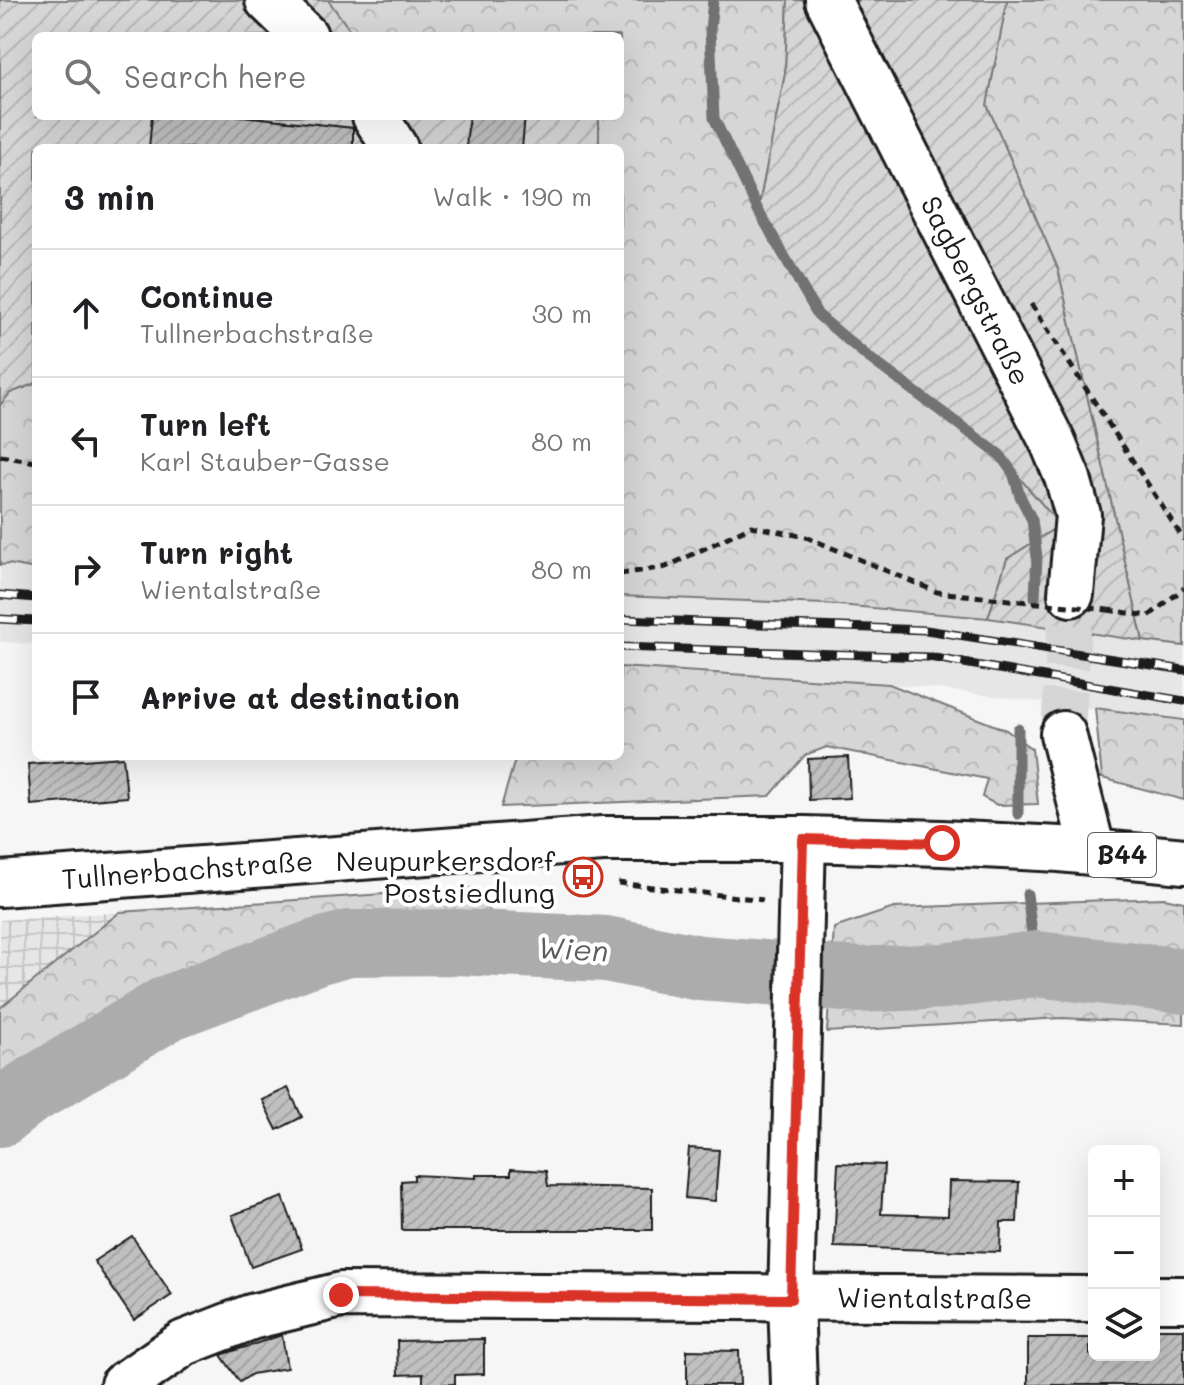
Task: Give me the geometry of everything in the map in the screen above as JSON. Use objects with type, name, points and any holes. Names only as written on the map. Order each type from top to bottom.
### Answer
[{"type":"street","points":[[268,0],[301,32]]},
{"type":"street","name":"Sagbergstraße","points":[[828,0],[1053,443],[1078,515],[1089,602]]},
{"type":"street","points":[[378,120],[392,144]]},
{"type":"street","points":[[1063,734],[1076,851]]},
{"type":"street","name":"Tullnerbachstraße","points":[[0,884],[603,839],[803,839],[1076,851]]},
{"type":"street","points":[[794,1385],[791,1299],[803,839]]},
{"type":"street","name":"B44","points":[[1076,851],[1184,861]]},
{"type":"street","name":"Wientalstraße","points":[[123,1385],[184,1343],[251,1317],[341,1295],[1088,1299]]},
{"type":"street","points":[[1160,1299],[1184,1299]]},
{"type":"path","points":[[1028,299],[1184,540]]},
{"type":"path","points":[[0,456],[32,461]]},
{"type":"path","points":[[624,573],[666,567],[751,526],[806,537],[937,592],[1019,601],[1089,602],[1149,616],[1184,588]]},
{"type":"shaded area","points":[[0,565],[32,568],[32,644],[0,642]]},
{"type":"shaded area","points":[[624,596],[826,604],[988,618],[1184,646],[1184,720],[914,686],[624,667]]},
{"type":"shaded area","points":[[120,912],[0,1008],[0,920]]},
{"type":"green space","points":[[0,0],[328,0],[351,32],[32,32],[32,120],[599,120],[599,144],[32,144],[32,385],[10,393],[0,405]]},
{"type":"green space","points":[[328,0],[788,0],[785,74],[758,210],[870,357],[1000,455],[1060,525],[1007,559],[988,618],[826,604],[624,596],[624,144],[599,144],[599,120],[624,120],[624,32],[351,32]]},
{"type":"green space","points":[[788,0],[1007,0],[987,105],[1058,269],[1143,641],[988,618],[1007,559],[1060,525],[1000,455],[818,315],[758,210],[785,74]]},
{"type":"green space","points":[[1007,0],[1184,0],[1184,646],[1143,641],[1058,269],[987,105]]},
{"type":"green space","points":[[32,385],[32,568],[0,565],[0,405],[10,393]]},
{"type":"green space","points":[[624,667],[889,684],[1006,730],[1032,749],[1038,804],[997,805],[982,797],[987,779],[827,747],[805,755],[770,796],[501,807],[515,760],[624,760]]},
{"type":"green space","points":[[1095,708],[1184,720],[1184,800],[1102,778]]},
{"type":"green space","points":[[472,888],[505,931],[420,928],[314,935],[242,950],[113,1014],[0,1094],[0,1008],[120,912]]},
{"type":"green space","points":[[1164,898],[1184,902],[1184,1024],[1062,1018],[827,1032],[834,928],[894,908]]},
{"type":"building","points":[[152,120],[279,120],[353,128],[353,144],[149,144]]},
{"type":"building","points":[[469,120],[525,120],[522,144],[466,144]]},
{"type":"building","points":[[848,757],[850,798],[809,800],[808,759]]},
{"type":"building","points":[[123,760],[127,797],[31,805],[28,764]]},
{"type":"building","points":[[288,1088],[302,1117],[277,1130],[262,1100]]},
{"type":"building","points":[[689,1148],[719,1150],[715,1201],[685,1198]]},
{"type":"building","points":[[838,1163],[884,1165],[881,1214],[948,1216],[949,1181],[1019,1182],[1017,1222],[1001,1222],[1000,1252],[834,1247]]},
{"type":"building","points":[[511,1169],[546,1171],[548,1186],[652,1188],[652,1230],[402,1230],[401,1181],[414,1180],[414,1175],[476,1178],[476,1175],[511,1175]]},
{"type":"building","points":[[283,1197],[302,1249],[251,1267],[232,1215]]},
{"type":"building","points":[[132,1236],[172,1295],[134,1320],[94,1261]]},
{"type":"building","points":[[1160,1329],[1184,1329],[1184,1385],[1028,1385],[1028,1338],[1088,1338],[1088,1361],[1160,1361]]},
{"type":"building","points":[[282,1335],[287,1368],[252,1374],[240,1382],[221,1355]]},
{"type":"building","points":[[484,1339],[484,1374],[455,1375],[455,1384],[423,1385],[423,1374],[398,1375],[397,1341]]},
{"type":"building","points":[[687,1350],[739,1351],[740,1385],[687,1385]]},
{"type":"waterway","points":[[713,0],[710,30],[714,118],[758,210],[818,315],[868,357],[1000,455],[1013,473],[1032,520],[1037,557],[1035,597]]},
{"type":"waterway","points":[[1018,729],[1018,814]]},
{"type":"waterway","points":[[1027,894],[1036,964]]},
{"type":"waterway","name":"Wien","points":[[0,1114],[24,1095],[168,1008],[316,952],[349,943],[457,942],[606,949],[700,968],[859,980],[944,976],[1036,964],[1184,981]]},
{"type":"tunnel","points":[[1063,734],[1071,594]]},
{"type":"railway","points":[[0,595],[32,598]]},
{"type":"railway","points":[[0,619],[32,621]]},
{"type":"railway","points":[[624,619],[926,630],[1184,670]]},
{"type":"railway","points":[[624,647],[929,657],[1184,701]]},
{"type":"place","name":"Neupurkersdorf Postsiedlung","points":[[583,877]]},
{"type":"route","points":[[341,1295],[791,1299],[803,839],[942,843]]}]
